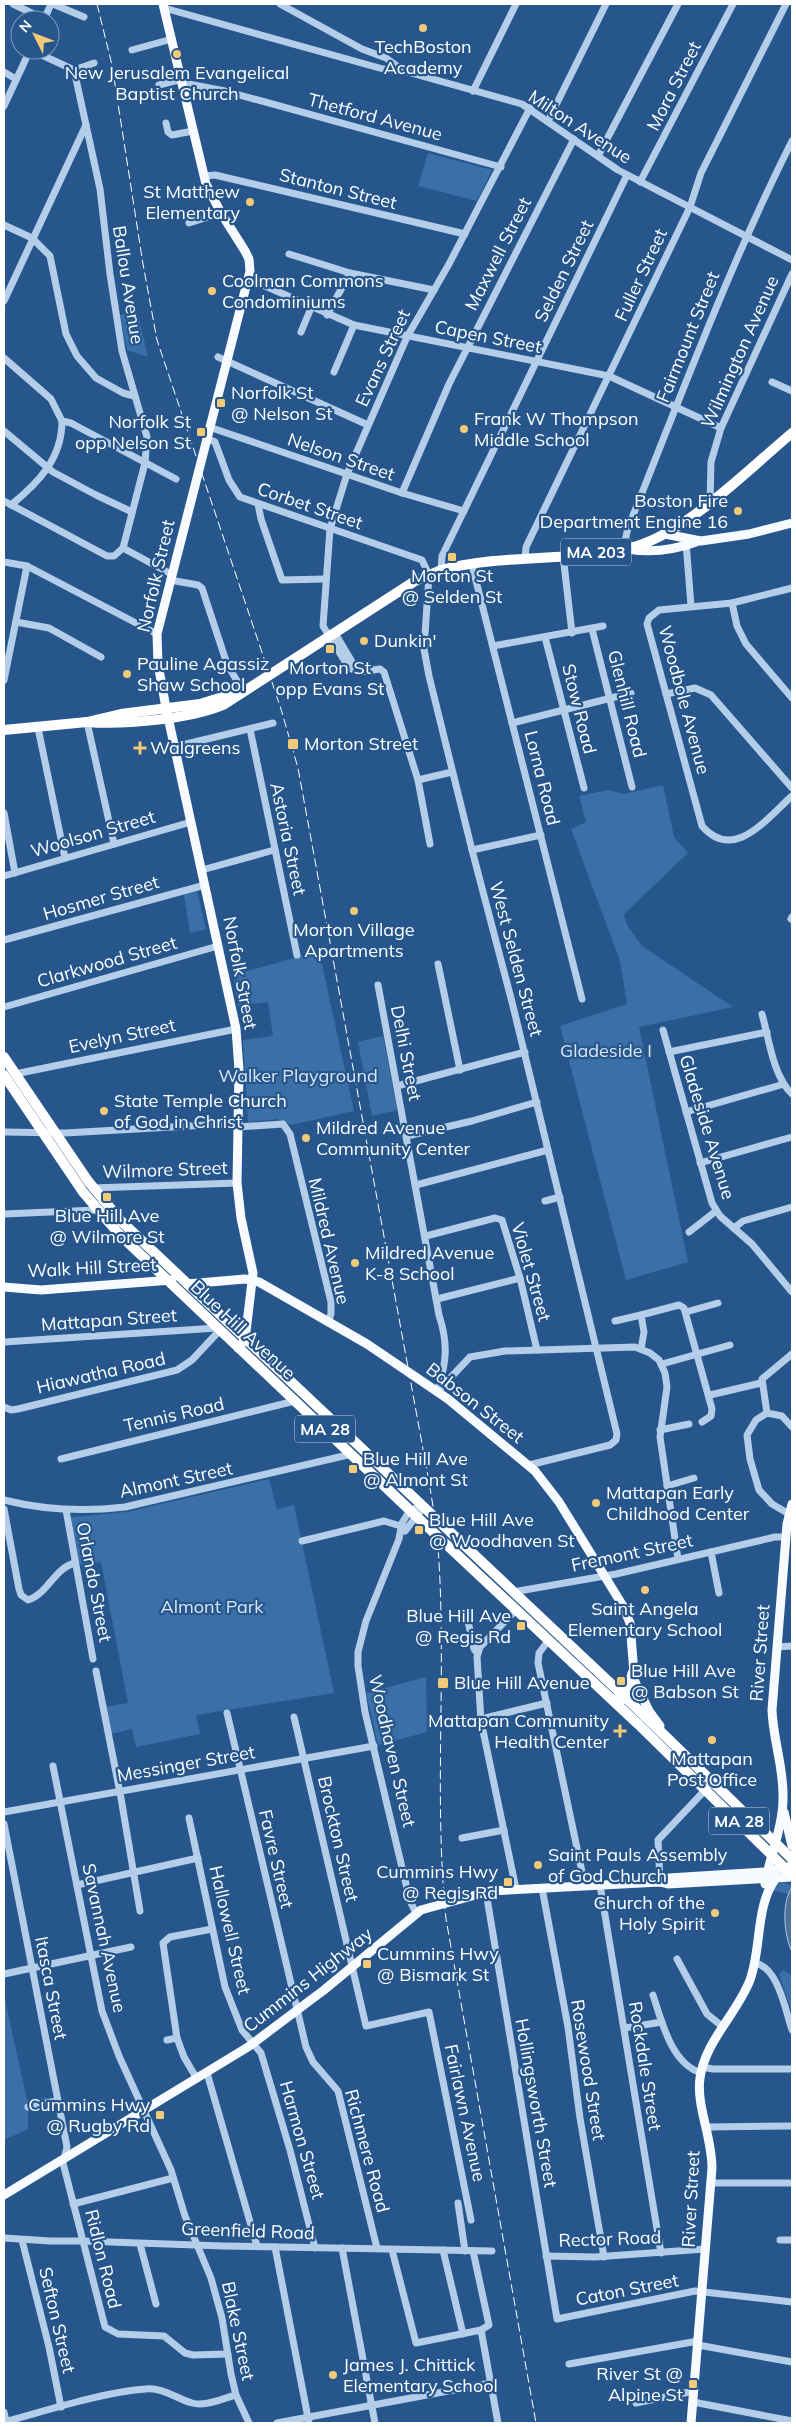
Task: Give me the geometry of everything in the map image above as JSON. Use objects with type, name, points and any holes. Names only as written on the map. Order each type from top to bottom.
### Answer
[{"type":"highway","name":"MA 203","points":[[4,730],[87,722],[113,716],[167,712],[203,703],[243,691],[429,574],[472,565],[624,547],[665,534],[710,502],[792,433]]},
{"type":"highway","name":"Blue Hill Avenue","points":[[4,1057],[93,1188],[121,1222],[623,1695],[643,1721],[709,1785],[775,1842]]},
{"type":"highway","name":"Blue Hill Avenue","points":[[4,1075],[97,1210],[166,1281],[616,1703],[672,1742],[772,1854]]},
{"type":"highway","name":"MA 28","points":[[775,1842],[792,1859]]},
{"type":"highway","name":"MA 28","points":[[772,1854],[790,1871]]},
{"type":"main road","name":"Norfolk Street","points":[[164,6],[204,176],[221,213],[249,259],[249,279],[222,358],[209,427],[157,634],[158,664],[167,712],[236,1029],[239,1070],[237,1182],[241,1218],[252,1264],[246,1340]]},
{"type":"main road","points":[[624,547],[646,552],[686,543],[749,534],[792,523]]},
{"type":"main road","points":[[665,534],[686,543]]},
{"type":"main road","points":[[184,1282],[252,1280]]},
{"type":"main road","name":"Babson Street","points":[[252,1280],[328,1322],[398,1365],[437,1392],[529,1465],[559,1502],[623,1606],[630,1623],[634,1678]]},
{"type":"main road","name":"Walk Hill Street","points":[[4,1287],[41,1290],[166,1281],[184,1282]]},
{"type":"main road","points":[[238,1348],[246,1340]]},
{"type":"main road","name":"River Street","points":[[691,2423],[712,2154],[708,2127],[699,2094],[702,2070],[723,2027],[744,1992],[755,1963],[767,1875],[783,1804],[783,1783],[775,1741],[772,1710],[786,1536],[792,1504]]},
{"type":"main road","points":[[616,1703],[634,1678]]},
{"type":"main road","name":"Blue Hill Avenue","points":[[634,1678],[650,1714],[672,1742]]},
{"type":"main road","name":"River Street","points":[[783,1804],[792,1846]]},
{"type":"main road","name":"Cummins Highway","points":[[767,1875],[776,1878],[790,1871]]},
{"type":"main road","name":"Cummins Highway","points":[[4,2195],[253,2044],[352,1968],[416,1913],[456,1899],[486,1892],[660,1882],[669,1878],[767,1875],[790,1871]]},
{"type":"main road","name":"River Street","points":[[764,1902],[769,1888],[776,1878]]},
{"type":"street","points":[[12,4],[25,10]]},
{"type":"street","points":[[52,4],[84,17]]},
{"type":"street","points":[[280,4],[386,58],[404,71]]},
{"type":"street","points":[[473,91],[516,4]]},
{"type":"street","points":[[548,121],[606,4]]},
{"type":"street","points":[[598,156],[678,4]]},
{"type":"street","name":"Mora Street","points":[[640,182],[733,4]]},
{"type":"street","name":"Fuller Street","points":[[525,559],[526,547],[690,207],[701,173],[786,4]]},
{"type":"street","name":"Milton Avenue","points":[[164,6],[383,69],[404,71],[530,108],[627,175],[792,260]]},
{"type":"street","points":[[132,50],[172,39]]},
{"type":"street","points":[[370,65],[368,57],[374,53]]},
{"type":"street","points":[[383,69],[388,64],[386,58]]},
{"type":"street","points":[[4,106],[25,60]]},
{"type":"street","points":[[52,60],[74,70],[94,63]]},
{"type":"street","name":"Ballou Avenue","points":[[74,70],[100,188],[110,274],[122,351],[147,437],[145,463],[123,548]]},
{"type":"street","points":[[4,72],[16,79]]},
{"type":"street","points":[[159,85],[182,81]]},
{"type":"street","name":"Thetford Avenue","points":[[182,81],[501,166]]},
{"type":"street","name":"Evans Street","points":[[418,780],[384,672],[380,669],[359,672],[349,668],[332,635],[321,621],[330,529],[347,474],[407,336],[465,234],[530,108]]},
{"type":"street","points":[[166,123],[168,132],[172,135],[193,132]]},
{"type":"street","points":[[4,301],[86,125]]},
{"type":"street","name":"Maxwell Street","points":[[402,493],[432,419],[467,347],[574,140]]},
{"type":"street","name":"Fairmount Street","points":[[624,547],[676,408],[746,235],[792,141]]},
{"type":"street","name":"Stanton Street","points":[[204,176],[215,175],[465,234]]},
{"type":"street","name":"Selden Street","points":[[441,570],[442,556],[627,175]]},
{"type":"street","points":[[189,223],[221,213]]},
{"type":"street","points":[[4,225],[32,238],[50,256],[66,334],[74,350],[96,378],[123,393],[134,396]]},
{"type":"street","points":[[289,254],[350,272],[434,290]]},
{"type":"street","points":[[327,315],[350,272]]},
{"type":"street","name":"Wilmington Avenue","points":[[710,502],[711,462],[721,428],[792,274]]},
{"type":"street","name":"Capen Street","points":[[249,279],[327,315],[354,325],[609,376],[721,428]]},
{"type":"street","points":[[301,332],[312,308]]},
{"type":"street","points":[[334,372],[354,325]]},
{"type":"street","points":[[4,358],[51,399],[62,421],[58,443],[49,468],[36,484],[11,505]]},
{"type":"street","points":[[222,358],[368,424]]},
{"type":"street","points":[[772,382],[792,391]]},
{"type":"street","points":[[62,421],[71,423],[176,479]]},
{"type":"street","name":"Nelson Street","points":[[209,427],[402,493],[464,511]]},
{"type":"street","points":[[4,431],[49,468],[96,495],[132,512]]},
{"type":"street","points":[[206,438],[215,442],[221,432]]},
{"type":"street","name":"Corbet Street","points":[[215,442],[236,493],[258,504],[422,560],[429,574]]},
{"type":"street","points":[[4,501],[107,556],[114,556],[123,548],[170,577],[198,585],[202,588],[227,664],[243,691]]},
{"type":"street","points":[[258,504],[282,580],[325,579]]},
{"type":"street","points":[[686,543],[691,606]]},
{"type":"street","points":[[564,555],[572,633]]},
{"type":"street","points":[[4,562],[27,566],[157,634]]},
{"type":"street","name":"Lorna Road","points":[[472,565],[582,999]]},
{"type":"street","points":[[4,680],[27,566]]},
{"type":"street","name":"West Selden Street","points":[[429,574],[424,649],[452,772],[525,1052],[617,1434],[616,1440],[603,1447],[529,1465]]},
{"type":"street","name":"Woodbole Avenue","points":[[792,588],[732,603],[659,610],[653,613],[648,620],[650,640],[702,826],[715,839],[726,842],[737,840],[746,836],[792,796]]},
{"type":"street","points":[[732,603],[737,626],[746,644],[792,698]]},
{"type":"street","points":[[16,622],[49,628],[101,657]]},
{"type":"street","points":[[493,646],[603,626]]},
{"type":"street","name":"Glenhill Road","points":[[592,629],[632,787]]},
{"type":"street","name":"Stow Road","points":[[545,637],[584,788]]},
{"type":"street","points":[[666,694],[695,688],[711,695],[792,788]]},
{"type":"street","points":[[512,723],[631,693]]},
{"type":"street","points":[[87,722],[114,844]]},
{"type":"street","points":[[174,747],[273,723]]},
{"type":"street","points":[[38,728],[65,858]]},
{"type":"street","name":"Astoria Street","points":[[250,730],[297,955]]},
{"type":"street","points":[[430,844],[418,780],[452,772]]},
{"type":"street","points":[[4,814],[14,873]]},
{"type":"street","name":"Woolson Street","points":[[4,876],[191,822]]},
{"type":"street","points":[[472,850],[541,835]]},
{"type":"street","points":[[202,870],[236,857],[274,850]]},
{"type":"street","name":"Hosmer Street","points":[[4,940],[205,884]]},
{"type":"street","name":"Clarkwood Street","points":[[4,1007],[218,946]]},
{"type":"street","points":[[438,964],[460,1070]]},
{"type":"street","name":"Delhi Street","points":[[378,984],[437,1299],[446,1337],[444,1368],[437,1392]]},
{"type":"street","points":[[762,1014],[784,1084],[792,1094]]},
{"type":"street","name":"Evelyn Street","points":[[15,1074],[236,1029]]},
{"type":"street","name":"Gladeside Avenue","points":[[663,1030],[708,1193],[716,1211],[752,1244],[792,1292]]},
{"type":"street","points":[[669,1052],[767,1032]]},
{"type":"street","points":[[396,1086],[525,1052]]},
{"type":"street","points":[[686,1112],[784,1084]]},
{"type":"street","points":[[407,1136],[472,1121],[537,1102]]},
{"type":"street","points":[[4,1132],[56,1133],[225,1124],[238,1127]]},
{"type":"street","name":"Mildred Avenue","points":[[238,1127],[283,1124],[290,1134],[331,1302],[332,1314],[328,1322]]},
{"type":"street","points":[[700,1164],[792,1137]]},
{"type":"street","points":[[416,1185],[548,1150]]},
{"type":"street","name":"Wilmore Street","points":[[93,1188],[237,1182]]},
{"type":"street","points":[[545,1201],[560,1197]]},
{"type":"street","points":[[734,1228],[743,1221],[792,1207]]},
{"type":"street","points":[[4,1214],[97,1210]]},
{"type":"street","points":[[689,1232],[716,1211]]},
{"type":"street","name":"Violet Street","points":[[426,1236],[500,1218],[504,1223],[520,1278],[537,1350]]},
{"type":"street","points":[[437,1299],[520,1278]]},
{"type":"street","points":[[686,1312],[718,1303]]},
{"type":"street","points":[[616,1321],[679,1305],[686,1312],[710,1396],[712,1414],[707,1420],[702,1422]]},
{"type":"street","points":[[641,1315],[644,1332],[641,1349]]},
{"type":"street","name":"Mattapan Street","points":[[4,1342],[218,1329]]},
{"type":"street","name":"Hiawatha Road","points":[[4,1407],[11,1410],[18,1409],[177,1370],[192,1360],[218,1329]]},
{"type":"street","points":[[662,1364],[730,1345]]},
{"type":"street","points":[[437,1392],[470,1357],[505,1351],[537,1350],[641,1349],[650,1353],[662,1364],[667,1387],[660,1430],[678,1559]]},
{"type":"street","points":[[710,1396],[761,1383],[767,1374],[792,1354]]},
{"type":"street","points":[[761,1383],[767,1413]]},
{"type":"street","name":"Tennis Road","points":[[61,1459],[295,1401]]},
{"type":"street","points":[[789,1514],[772,1504],[759,1490],[750,1459],[746,1435],[756,1420],[767,1413],[782,1416],[792,1427]]},
{"type":"street","points":[[660,1430],[689,1424]]},
{"type":"street","name":"Almont Street","points":[[4,1500],[66,1510],[100,1510],[141,1504],[352,1454]]},
{"type":"street","points":[[667,1486],[694,1478]]},
{"type":"street","name":"Woodhaven Street","points":[[416,1913],[410,1901],[359,1680],[358,1652],[366,1621],[404,1527],[405,1518],[414,1514],[422,1506]]},
{"type":"street","points":[[4,1509],[21,1595],[28,1600],[38,1595],[61,1570],[75,1563]]},
{"type":"street","name":"Orlando Street","points":[[66,1510],[93,1659]]},
{"type":"street","points":[[302,1541],[384,1522],[404,1527]]},
{"type":"street","name":"Fremont Street","points":[[513,1592],[604,1575],[786,1536]]},
{"type":"street","points":[[711,1552],[719,1593]]},
{"type":"street","points":[[477,1653],[516,1610]]},
{"type":"street","points":[[468,1621],[477,1653],[481,1719],[516,1889]]},
{"type":"street","points":[[548,1640],[540,1650],[538,1660],[585,1886]]},
{"type":"street","points":[[776,1647],[792,1646]]},
{"type":"street","points":[[96,1671],[140,1911]]},
{"type":"street","points":[[481,1719],[547,1703]]},
{"type":"street","name":"Favre Street","points":[[227,1713],[296,2012]]},
{"type":"street","name":"Brockton Street","points":[[294,1717],[366,2026],[429,2012]]},
{"type":"street","name":"Messinger Street","points":[[4,1812],[374,1746]]},
{"type":"street","name":"Savannah Avenue","points":[[53,1766],[102,2011],[173,2178]]},
{"type":"street","points":[[660,1882],[658,1840],[709,1785]]},
{"type":"street","name":"Hallowell Street","points":[[189,1818],[212,1929],[230,2000],[242,2030],[253,2044]]},
{"type":"street","name":"Itasca Street","points":[[4,1824],[67,2147],[64,2158]]},
{"type":"street","points":[[462,1838],[504,1830]]},
{"type":"street","points":[[77,1885],[198,1858]]},
{"type":"street","name":"Rockdale Street","points":[[600,1885],[625,2028],[636,2111],[661,2252]]},
{"type":"street","name":"Rosewood Street","points":[[542,1888],[568,2027],[580,2118],[604,2257]]},
{"type":"street","name":"Hollingsworth Street","points":[[486,1892],[557,2319]]},
{"type":"street","points":[[197,2079],[184,2057],[177,2038],[163,1943],[170,1937],[212,1929]]},
{"type":"street","points":[[4,1974],[130,1947]]},
{"type":"street","points":[[677,1959],[707,2014],[723,2027]]},
{"type":"street","points":[[755,1963],[762,1964],[773,1974],[792,2030]]},
{"type":"street","points":[[653,1995],[662,2022],[678,2056],[692,2070],[792,2069]]},
{"type":"street","name":"Richmere Road","points":[[296,2012],[309,2056],[338,2091],[377,2248]]},
{"type":"street","name":"Fairlawn Avenue","points":[[429,2012],[471,2220]]},
{"type":"street","points":[[625,2028],[662,2022]]},
{"type":"street","points":[[167,2040],[177,2038]]},
{"type":"street","name":"Harmon Street","points":[[253,2044],[260,2051],[264,2062],[290,2150],[315,2248]]},
{"type":"street","points":[[206,2073],[257,2246]]},
{"type":"street","points":[[28,2107],[57,2101]]},
{"type":"street","points":[[708,2127],[792,2126]]},
{"type":"street","name":"Ridlon Road","points":[[64,2158],[63,2163],[105,2327],[109,2331],[118,2334],[164,2336],[185,2353],[193,2355],[228,2354]]},
{"type":"street","points":[[73,2204],[173,2178]]},
{"type":"street","name":"Blake Street","points":[[173,2178],[185,2216],[217,2294],[236,2395],[249,2423]]},
{"type":"street","points":[[711,2183],[792,2184]]},
{"type":"street","name":"Fairlawn Avenue","points":[[458,2203],[465,2251]]},
{"type":"street","name":"Greenfield Road","points":[[4,2238],[140,2244],[492,2251]]},
{"type":"street","name":"Sefton Street","points":[[22,2240],[49,2347],[61,2407]]},
{"type":"street","points":[[780,2240],[792,2240]]},
{"type":"street","points":[[140,2244],[156,2304]]},
{"type":"street","points":[[275,2247],[309,2420]]},
{"type":"street","points":[[342,2248],[375,2423]]},
{"type":"street","name":"Rector Road","points":[[546,2256],[604,2257],[705,2249]]},
{"type":"street","points":[[392,2250],[416,2343],[488,2328],[490,2323],[473,2251]]},
{"type":"street","points":[[443,2250],[463,2334]]},
{"type":"street","name":"Caton Street","points":[[557,2319],[702,2291],[792,2302]]},
{"type":"street","points":[[481,2330],[498,2423]]},
{"type":"street","points":[[569,2364],[698,2343],[792,2362]]},
{"type":"street","points":[[276,2423],[309,2420],[371,2405],[491,2383]]},
{"type":"street","points":[[4,2412],[5,2421],[145,2389],[167,2391],[193,2404],[203,2404],[236,2395]]},
{"type":"street","points":[[636,2403],[694,2391]]},
{"type":"street","points":[[693,2402],[792,2421]]},
{"type":"green space","points":[[428,153],[492,170],[477,201],[418,186]]},
{"type":"green space","points":[[137,311],[148,357],[127,350],[120,315]]},
{"type":"green space","name":"Gladeside I","points":[[663,785],[674,837],[688,853],[624,914],[627,925],[642,946],[733,1007],[639,1027],[688,1262],[626,1280],[560,1026],[627,1004],[620,961],[571,829],[586,822],[579,796],[608,790],[624,794]]},
{"type":"green space","points":[[197,891],[206,929],[190,933],[184,895]]},
{"type":"green space","name":"Walker Playground","points":[[319,951],[354,1111],[291,1125],[277,1119],[248,1122],[243,1040],[273,1036],[268,1002],[238,1006],[233,975]]},
{"type":"green space","points":[[383,1036],[397,1110],[372,1116],[358,1042]]},
{"type":"green space","name":"Almont Park","points":[[269,1479],[277,1509],[294,1505],[334,1693],[196,1715],[200,1734],[136,1747],[132,1729],[111,1734],[105,1707],[128,1703],[101,1562],[78,1565],[71,1517],[127,1512]]},
{"type":"green space","points":[[426,1677],[427,1732],[378,1745],[366,1693]]},
{"type":"green space","points":[[783,1882],[792,1885],[788,1894],[774,1891],[777,1884]]},
{"type":"green space","points":[[783,1970],[792,1975],[792,2013],[779,1974]]},
{"type":"green space","points":[[4,1995],[27,2100],[56,2097],[57,2101],[28,2107],[28,2129],[4,2140]]},
{"type":"shaded area","points":[[792,1887],[792,1952],[787,1937],[785,1911],[786,1902]]},
{"type":"railway","points":[[97,4],[112,65],[143,264],[157,340],[281,709],[298,768],[426,1463],[438,1548],[441,1607],[440,1785],[446,1919],[536,2423]]},
{"type":"place","name":"TechBoston Academy","points":[[423,28]]},
{"type":"place","name":"New Jerusalem Evangelical Baptist Church","points":[[177,54]]},
{"type":"place","name":"St Matthew Elementary","points":[[250,202]]},
{"type":"place","name":"Coolman Commons Condominiums","points":[[212,291]]},
{"type":"place","name":"Norfolk St @ Nelson St","points":[[221,403]]},
{"type":"place","name":"Frank W Thompson Middle School","points":[[464,429]]},
{"type":"place","name":"Norfolk St opp Nelson St","points":[[201,432]]},
{"type":"place","name":"Boston Fire Department Engine 16","points":[[738,511]]},
{"type":"place","name":"Morton St @ Selden St","points":[[452,557]]},
{"type":"place","name":"Dunkin'","points":[[364,641]]},
{"type":"place","name":"Morton St opp Evans St","points":[[330,649]]},
{"type":"place","name":"Pauline Agassiz Shaw School","points":[[127,674]]},
{"type":"place","name":"Morton Street","points":[[293,744]]},
{"type":"place","name":"Walgreens","points":[[140,748]]},
{"type":"place","name":"Morton Village Apartments","points":[[354,911]]},
{"type":"place","name":"State Temple Church of God in Christ","points":[[104,1111]]},
{"type":"place","name":"Mildred Avenue Community Center","points":[[306,1138]]},
{"type":"place","name":"Blue Hill Ave @ Wilmore St","points":[[107,1197]]},
{"type":"place","name":"Mildred Avenue K-8 School","points":[[355,1263]]},
{"type":"place","name":"Blue Hill Ave @ Almont St","points":[[353,1469]]},
{"type":"place","name":"Mattapan Early Childhood Center","points":[[596,1503]]},
{"type":"place","name":"Blue Hill Ave @ Woodhaven St","points":[[419,1530]]},
{"type":"place","name":"Saint Angela Elementary School","points":[[645,1590]]},
{"type":"place","name":"Blue Hill Ave @ Regis Rd","points":[[521,1626]]},
{"type":"place","name":"Blue Hill Ave @ Babson St","points":[[621,1681]]},
{"type":"place","name":"Blue Hill Avenue","points":[[443,1683]]},
{"type":"place","name":"Mattapan Community Health Center","points":[[620,1731]]},
{"type":"place","name":"Mattapan Post Office","points":[[712,1740]]},
{"type":"place","name":"Saint Pauls Assembly of God Church","points":[[538,1865]]},
{"type":"place","name":"Cummins Hwy @ Regis Rd","points":[[508,1882]]},
{"type":"place","name":"Church of the Holy Spirit","points":[[715,1913]]},
{"type":"place","name":"Cummins Hwy @ Bismark St","points":[[367,1964]]},
{"type":"place","name":"Cummins Hwy @ Rugby Rd","points":[[160,2115]]},
{"type":"place","name":"James J. Chittick Elementary School","points":[[333,2375]]},
{"type":"place","name":"River St @ Alpine St","points":[[693,2384]]}]
